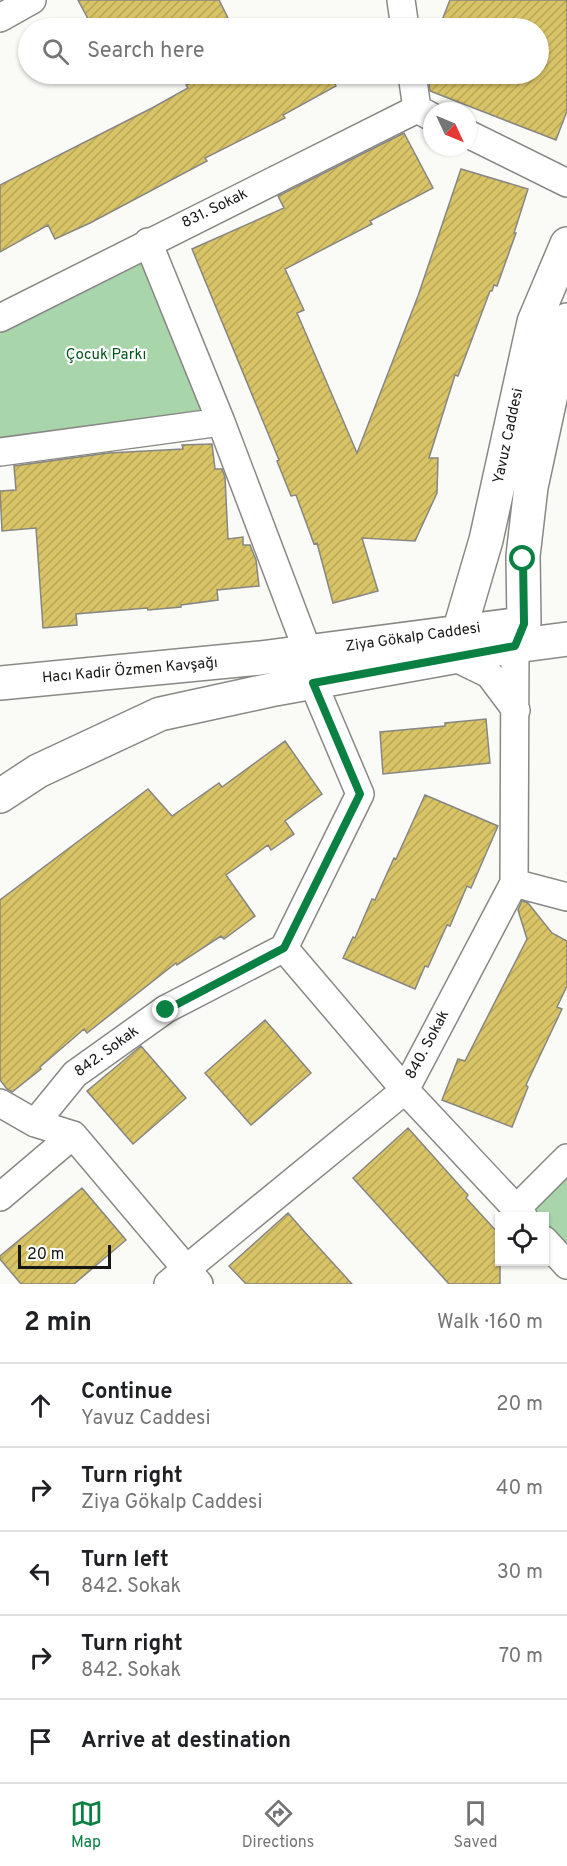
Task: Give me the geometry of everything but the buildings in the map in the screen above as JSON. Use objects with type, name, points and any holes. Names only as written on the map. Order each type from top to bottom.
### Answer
[{"type":"main road","name":"Yavuz Caddesi","points":[[457,644],[486,540],[534,322],[567,244]]},
{"type":"main road","points":[[519,635],[523,556],[531,487],[566,325]]},
{"type":"main road","name":"Ziya Gökalp Caddesi","points":[[260,658],[311,667],[519,635],[567,618]]},
{"type":"main road","name":"Ziya Gökalp Caddesi","points":[[519,635],[567,639]]},
{"type":"main road","name":"Hacı Kadir Özmen Kavşağı","points":[[0,683],[260,658]]},
{"type":"main road","name":"Ziya Gökalp Caddesi","points":[[0,796],[38,771],[160,714],[275,689],[311,667]]},
{"type":"street","points":[[0,18],[32,0]]},
{"type":"street","points":[[401,0],[404,18]]},
{"type":"street","points":[[415,84],[423,110]]},
{"type":"street","name":"831. Sokak","points":[[0,318],[148,242],[423,113]]},
{"type":"street","points":[[477,138],[567,183]]},
{"type":"street","points":[[148,242],[221,422],[360,794],[284,948],[405,1090],[518,1212]]},
{"type":"street","points":[[0,452],[221,422]]},
{"type":"street","name":"840. Sokak","points":[[184,1279],[405,1090],[514,883],[519,635]]},
{"type":"street","points":[[457,644],[489,674],[516,710]]},
{"type":"street","points":[[514,883],[567,897]]},
{"type":"street","name":"842. Sokak","points":[[35,1123],[75,1074],[166,1010],[284,948]]},
{"type":"street","points":[[0,1103],[35,1123],[74,1135],[184,1279]]},
{"type":"street","points":[[0,1197],[74,1135]]},
{"type":"street","points":[[520,1212],[567,1158]]},
{"type":"street","points":[[549,1245],[567,1264]]},
{"type":"green space","name":"Çocuk Parkı","points":[[148,242],[221,422],[0,452],[0,318]]},
{"type":"green space","points":[[567,1168],[567,1249],[549,1229],[549,1212],[533,1212],[529,1207]]},
{"type":"route","points":[[166,1010],[284,948],[360,794],[313,683],[515,646],[524,624],[523,559]]}]
